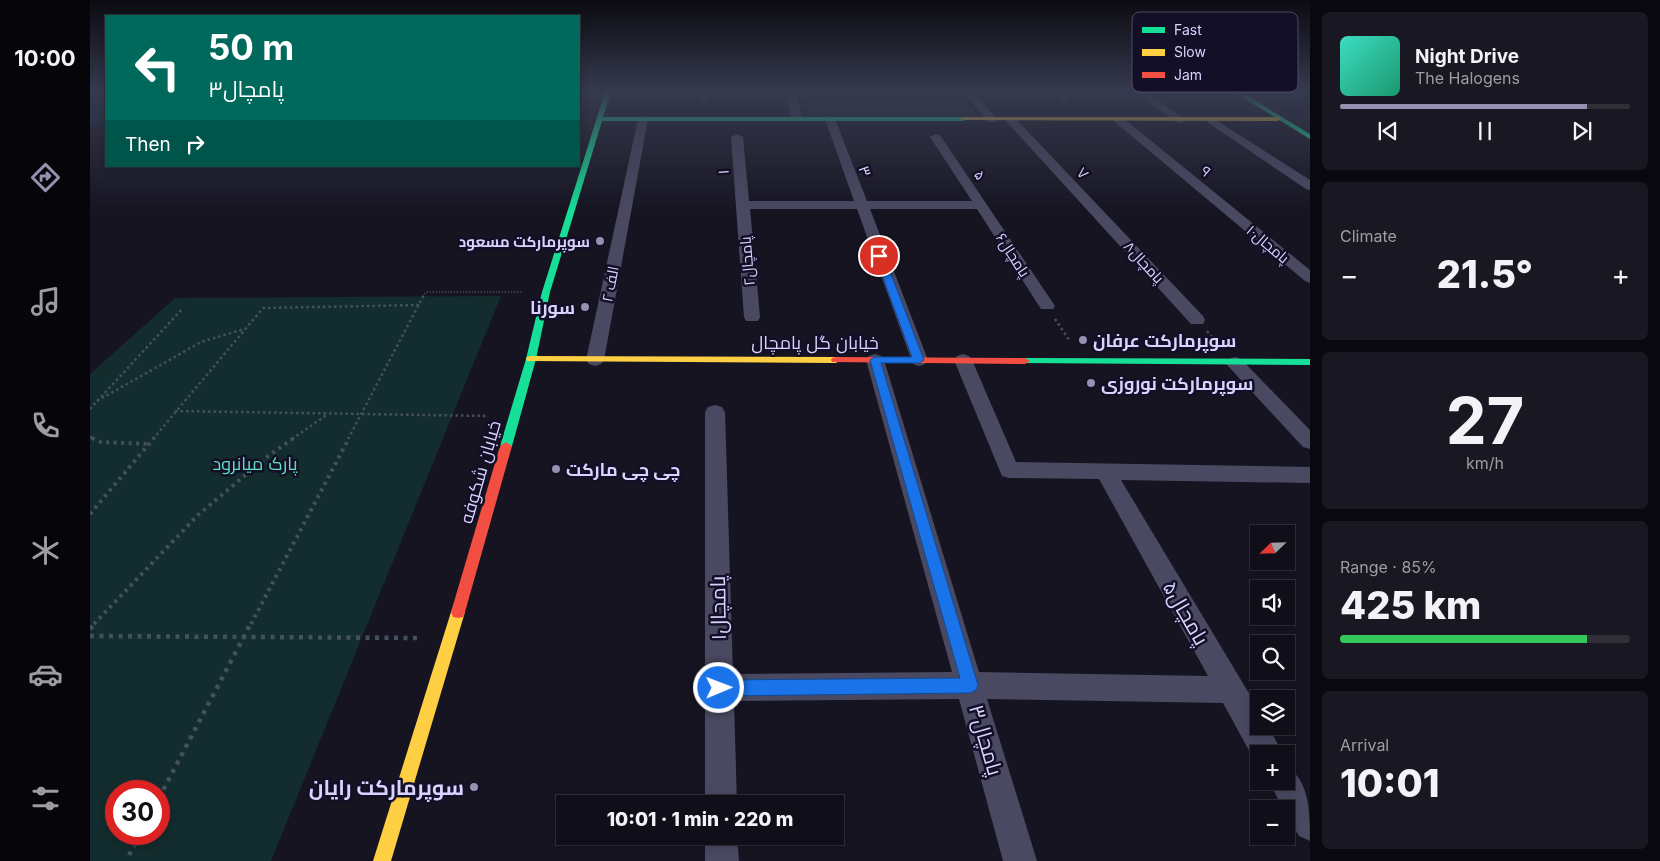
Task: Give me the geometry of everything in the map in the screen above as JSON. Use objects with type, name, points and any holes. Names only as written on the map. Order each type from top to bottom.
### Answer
[{"type":"street","name":"خیابان شکوفه","points":[[382,861],[450,639],[531,359],[546,292],[597,132]]},
{"type":"street","name":"۲ الف","points":[[595,360],[640,132]]},
{"type":"street","name":"۳","points":[[835,132],[919,360]]},
{"type":"street","name":"۷","points":[[1022,132],[1090,204]]},
{"type":"street","name":"۹","points":[[1134,132],[1227,210]]},
{"type":"street","points":[[1229,132],[1310,186]]},
{"type":"street","name":"۱","points":[[737,137],[742,205]]},
{"type":"street","name":"۵","points":[[936,137],[980,205]]},
{"type":"street","name":"پامچال۸","points":[[1090,204],[1197,320]]},
{"type":"street","points":[[742,205],[980,205]]},
{"type":"street","name":"پامچال۲","points":[[742,205],[752,317]]},
{"type":"street","name":"پامچال۶","points":[[980,205],[1046,306]]},
{"type":"street","name":"پامچال۱۰","points":[[1227,210],[1310,278]]},
{"type":"street","name":"خیابان گل پامچال","points":[[531,359],[1310,362]]},
{"type":"street","name":"پامچال۳","points":[[875,360],[1020,861]]},
{"type":"street","points":[[963,360],[1009,470],[1310,475]]},
{"type":"street","points":[[1235,362],[1310,442]]},
{"type":"street","name":"پامچال۱","points":[[715,412],[721,795]]},
{"type":"street","name":"پامچال۵","points":[[1105,471],[1263,745]]},
{"type":"street","points":[[719,688],[970,685],[1230,690]]},
{"type":"street","points":[[1289,790],[1310,825]]},
{"type":"street","points":[[721,845],[722,861]]},
{"type":"path","points":[[168,780],[426,292],[546,292]]},
{"type":"path","points":[[90,514],[175,411],[264,308],[420,305]]},
{"type":"path","points":[[1046,306],[1083,360]]},
{"type":"path","points":[[90,409],[183,308]]},
{"type":"path","points":[[97,401],[201,342],[246,329]]},
{"type":"path","points":[[175,411],[514,416]]},
{"type":"path","points":[[90,629],[198,515],[268,456],[329,413]]},
{"type":"path","points":[[90,437],[101,442],[148,444]]},
{"type":"path","points":[[90,636],[450,639]]},
{"type":"path","points":[[129,855],[134,845]]},
{"type":"green space","name":"پارک میانرود","points":[[501,296],[271,861],[90,861],[90,374],[175,298]]},
{"type":"traffic: fast","points":[[506,446],[531,359],[546,292],[596,132]]},
{"type":"traffic: fast","points":[[1302,132],[1310,137]]},
{"type":"traffic: fast","points":[[1025,361],[1310,362]]},
{"type":"traffic: slow","points":[[531,359],[836,360]]},
{"type":"traffic: slow","points":[[382,861],[458,612]]},
{"type":"traffic: jam","points":[[836,360],[1025,361]]},
{"type":"traffic: jam","points":[[458,612],[506,446]]},
{"type":"place","name":"سوپرمارکت مسعود","points":[[600,241]]},
{"type":"place","name":"سورنا","points":[[585,307]]},
{"type":"place","name":"سوپرمارکت عرفان","points":[[1083,340]]},
{"type":"place","name":"سوپرمارکت نوروزی","points":[[1091,383]]},
{"type":"place","name":"چی چی مارکت","points":[[556,469]]},
{"type":"place","name":"سوپرمارکت رایان","points":[[474,787]]},
{"type":"route","points":[[719,688],[970,685],[875,360],[919,360],[879,256]]}]
